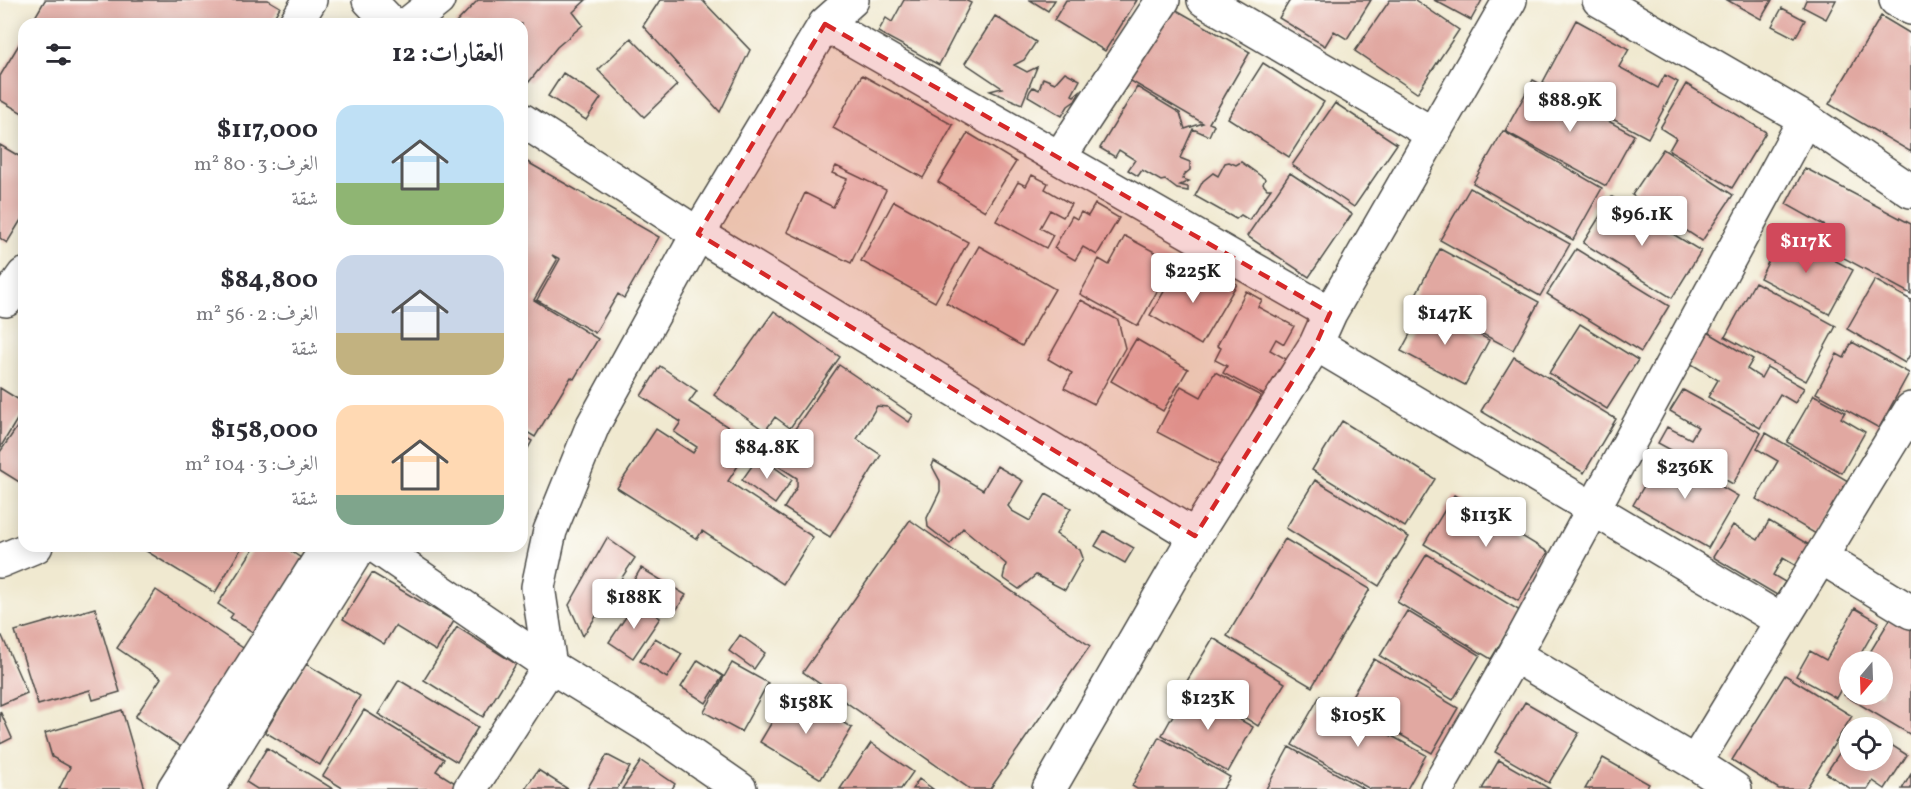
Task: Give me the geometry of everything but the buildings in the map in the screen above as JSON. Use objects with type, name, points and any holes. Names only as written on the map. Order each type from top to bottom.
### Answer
[{"type":"street","points":[[299,18],[310,0]]},
{"type":"street","points":[[369,0],[386,18]]},
{"type":"street","points":[[416,18],[438,0]]},
{"type":"street","points":[[470,789],[550,666],[538,587],[550,531],[593,425],[698,234],[825,24],[852,0]]},
{"type":"street","points":[[1059,158],[1163,0]]},
{"type":"street","points":[[1204,0],[1433,134]]},
{"type":"street","points":[[1049,789],[1195,536],[1316,344],[1330,313],[1510,0]]},
{"type":"street","points":[[1599,0],[1805,119],[1911,191]]},
{"type":"street","points":[[1896,0],[1911,8]]},
{"type":"street","points":[[825,24],[1330,313]]},
{"type":"street","points":[[1437,789],[1514,655],[1805,119]]},
{"type":"street","points":[[528,124],[698,234],[1195,536]]},
{"type":"street","points":[[1316,344],[1782,621]]},
{"type":"street","points":[[1695,763],[1911,409]]},
{"type":"street","points":[[0,561],[22,552]]},
{"type":"street","points":[[174,789],[323,552]]},
{"type":"street","points":[[208,789],[356,552]]},
{"type":"street","points":[[384,552],[550,666],[656,731],[740,789]]},
{"type":"street","points":[[1821,557],[1911,612]]},
{"type":"street","points":[[1514,655],[1735,789]]},
{"type":"highlighted area","points":[[825,24],[1330,313],[1316,344],[1195,536],[698,234]]}]
